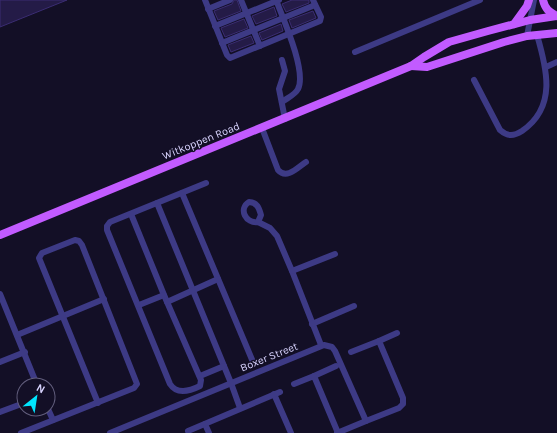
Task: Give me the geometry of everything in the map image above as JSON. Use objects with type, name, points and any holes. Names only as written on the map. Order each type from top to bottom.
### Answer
[{"type":"main road","points":[[514,24],[527,6],[529,0]]},
{"type":"main road","points":[[543,0],[548,11],[557,16]]},
{"type":"main road","name":"Witkoppen Road","points":[[0,235],[411,66],[449,42],[530,20],[557,16]]},
{"type":"main road","name":"Witkoppen Road","points":[[411,66],[427,67],[482,48],[527,36],[557,33]]},
{"type":"street","points":[[205,0],[222,44],[230,58],[320,21],[321,17],[314,3],[222,44]]},
{"type":"street","points":[[208,9],[230,0]]},
{"type":"street","points":[[241,0],[260,46]]},
{"type":"street","points":[[215,26],[277,0],[297,60],[300,83],[295,93],[282,102]]},
{"type":"street","points":[[355,52],[480,0]]},
{"type":"street","points":[[527,36],[534,0]]},
{"type":"street","points":[[474,80],[500,130],[505,135],[511,136],[523,130],[532,123],[543,107],[548,93],[546,67],[537,35]]},
{"type":"street","points":[[282,60],[285,71],[279,88],[285,118]]},
{"type":"street","points":[[546,67],[557,62]]},
{"type":"street","points":[[262,128],[278,170],[281,173],[285,175],[289,174],[306,162]]},
{"type":"street","points":[[131,214],[164,295],[200,376],[201,384],[185,392],[179,391],[172,387],[106,226],[110,222],[206,183]]},
{"type":"street","points":[[182,193],[253,362]]},
{"type":"street","points":[[157,203],[240,408]]},
{"type":"street","points":[[258,222],[270,228],[274,232],[292,271],[321,346],[332,347],[335,351],[366,421]]},
{"type":"street","points":[[20,433],[134,388],[137,385],[82,245],[78,240],[74,240],[43,252],[40,255],[40,260],[98,402]]},
{"type":"street","points":[[292,271],[335,254]]},
{"type":"street","points":[[167,302],[218,279]]},
{"type":"street","points":[[0,294],[35,377]]},
{"type":"street","points":[[139,305],[164,295]]},
{"type":"street","points":[[17,335],[104,299]]},
{"type":"street","points":[[312,324],[354,306]]},
{"type":"street","points":[[351,352],[397,333]]},
{"type":"street","points":[[314,376],[337,433],[399,408],[404,403],[379,341]]},
{"type":"street","name":"Boxer Street","points":[[110,433],[321,346]]},
{"type":"street","points":[[0,362],[24,352]]},
{"type":"street","points":[[200,376],[224,366]]},
{"type":"street","points":[[294,384],[336,366]]},
{"type":"street","points":[[188,431],[280,392]]},
{"type":"street","points":[[274,394],[291,433]]},
{"type":"street","points":[[0,405],[0,411],[16,406]]},
{"type":"street","points":[[205,424],[208,433]]},
{"type":"building","points":[[0,0],[67,0],[0,27]]},
{"type":"building","points":[[234,0],[237,0],[241,11],[218,20],[214,11],[232,4]]},
{"type":"building","points":[[292,0],[309,0],[309,3],[286,12],[282,4]]},
{"type":"building","points":[[274,7],[277,16],[256,24],[252,16]]},
{"type":"building","points":[[313,11],[316,18],[292,28],[289,20]]},
{"type":"building","points":[[244,19],[248,28],[225,37],[221,28]]},
{"type":"building","points":[[281,24],[283,31],[262,40],[259,33]]},
{"type":"building","points":[[251,36],[254,43],[231,52],[228,45]]}]
